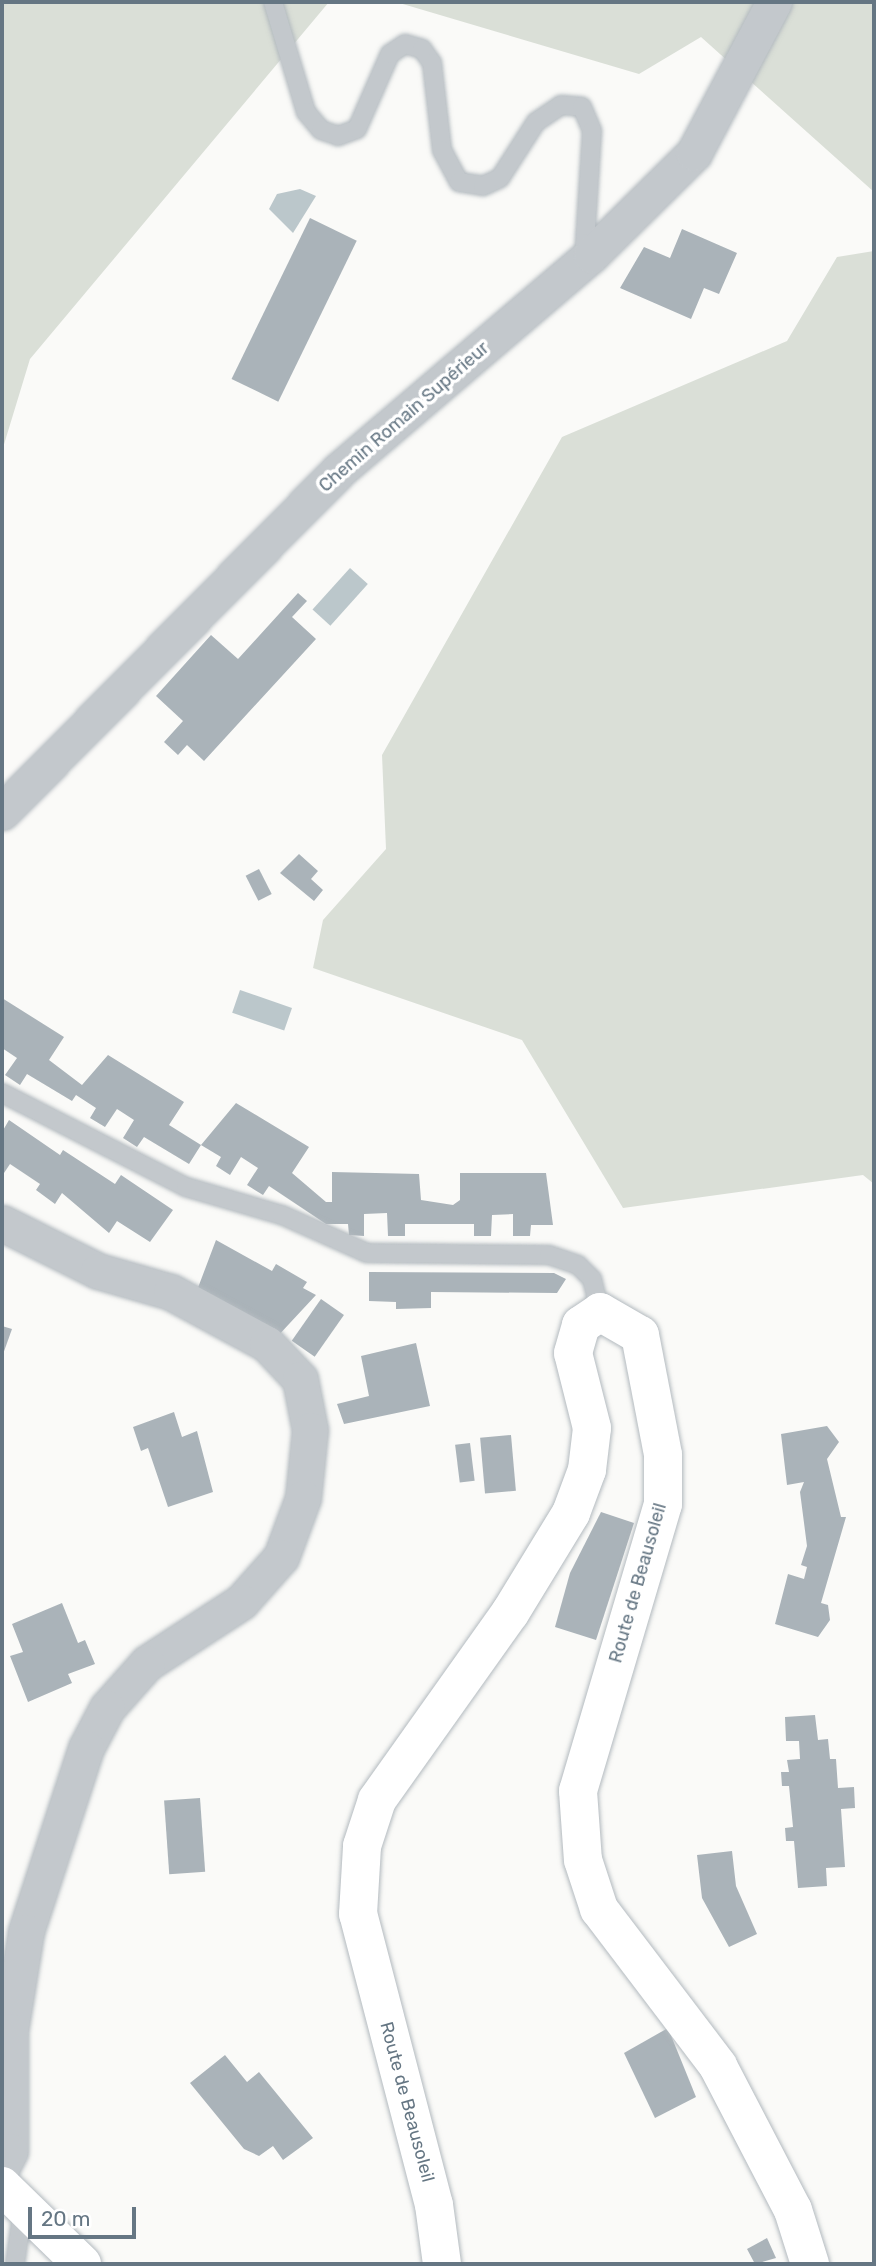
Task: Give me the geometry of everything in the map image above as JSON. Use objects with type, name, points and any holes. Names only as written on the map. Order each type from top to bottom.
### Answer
[{"type":"street","name":"Chemin Romain Supérieur","points":[[2,812],[338,471],[591,255],[694,152],[774,2]]},
{"type":"street","points":[[2,1223],[98,1271],[171,1292],[267,1344],[300,1379],[310,1430],[303,1498],[281,1557],[241,1602],[147,1664],[107,1708],[86,1748],[26,1932],[10,2031],[10,2151],[2,2167]]},
{"type":"street","name":"Route de Beausoleil","points":[[442,2264],[434,2205],[358,1914],[362,1846],[377,1800],[510,1613],[571,1513],[587,1470],[592,1428],[573,1353],[581,1325],[600,1312],[640,1335],[663,1455],[663,1504],[578,1791],[583,1860],[599,1909],[718,2066],[793,2210],[810,2264]]},
{"type":"street","points":[[12,2197],[82,2264]]},
{"type":"lane","points":[[273,2],[306,112],[321,130],[338,136],[356,129],[390,54],[405,44],[422,49],[432,63],[442,150],[459,182],[483,187],[500,178],[536,122],[561,105],[582,107],[592,131],[585,243],[591,255]]},
{"type":"lane","points":[[2,1093],[186,1187],[282,1215],[367,1253],[549,1255],[578,1265],[592,1279],[600,1312]]},
{"type":"lane","points":[[12,2197],[15,2264]]},
{"type":"shaded area","points":[[2,2],[329,2],[30,359],[2,451]]},
{"type":"shaded area","points":[[396,2],[874,2],[874,192],[701,37],[639,74]]},
{"type":"shaded area","points":[[300,189],[316,196],[293,233],[269,209],[277,194]]},
{"type":"shaded area","points":[[874,251],[874,1184],[863,1175],[623,1208],[522,1040],[313,968],[323,920],[386,849],[382,755],[562,437],[787,341],[837,257]]},
{"type":"shaded area","points":[[350,568],[368,584],[330,626],[313,610]]},
{"type":"shaded area","points":[[240,990],[292,1008],[284,1031],[232,1013]]},
{"type":"building","points":[[310,218],[357,241],[278,402],[232,379]]},
{"type":"building","points":[[682,229],[737,253],[719,294],[704,288],[691,319],[620,288],[644,247],[670,258]]},
{"type":"building","points":[[298,593],[307,601],[292,617],[316,639],[204,761],[187,745],[178,755],[164,742],[183,721],[156,696],[211,635],[238,659]]},
{"type":"building","points":[[299,854],[318,871],[311,879],[323,890],[314,901],[280,873]]},
{"type":"building","points":[[259,869],[272,894],[258,901],[246,876]]},
{"type":"building","points":[[2,998],[64,1037],[49,1060],[82,1085],[108,1055],[184,1102],[169,1125],[201,1145],[189,1164],[144,1137],[137,1147],[123,1138],[134,1120],[117,1109],[105,1127],[90,1118],[96,1108],[76,1095],[72,1101],[27,1074],[20,1085],[5,1075],[17,1058],[2,1048]]},
{"type":"building","points":[[236,1103],[309,1147],[292,1173],[326,1202],[332,1202],[332,1172],[419,1174],[421,1200],[453,1205],[460,1200],[460,1173],[546,1173],[553,1225],[531,1225],[530,1236],[513,1236],[513,1214],[492,1215],[491,1236],[474,1236],[474,1224],[405,1224],[405,1236],[388,1236],[387,1213],[364,1214],[364,1236],[349,1235],[348,1224],[326,1224],[269,1186],[263,1195],[247,1185],[258,1168],[241,1157],[230,1175],[216,1166],[221,1157],[201,1145]]},
{"type":"building","points":[[9,1120],[60,1155],[63,1150],[115,1184],[121,1175],[173,1210],[150,1242],[117,1221],[109,1233],[62,1193],[55,1204],[36,1190],[40,1184],[10,1164],[2,1176],[2,1132]]},
{"type":"building","points":[[216,1240],[272,1271],[276,1264],[307,1282],[303,1288],[316,1295],[276,1338],[196,1293]]},
{"type":"building","points":[[369,1272],[554,1273],[566,1279],[557,1293],[431,1292],[431,1308],[396,1309],[396,1302],[369,1301]]},
{"type":"building","points":[[321,1299],[344,1315],[315,1357],[292,1341]]},
{"type":"building","points":[[2,1326],[12,1329],[2,1357]]},
{"type":"building","points":[[416,1343],[430,1406],[344,1424],[337,1404],[369,1396],[361,1356]]},
{"type":"building","points":[[174,1412],[182,1437],[197,1431],[213,1492],[168,1507],[148,1448],[141,1451],[133,1427]]},
{"type":"building","points":[[827,1426],[839,1442],[827,1459],[841,1517],[846,1517],[821,1603],[828,1605],[830,1620],[818,1637],[775,1624],[788,1574],[804,1579],[807,1567],[801,1565],[807,1546],[800,1492],[804,1482],[787,1485],[781,1434]]},
{"type":"building","points":[[511,1435],[516,1491],[485,1493],[480,1438]]},
{"type":"building","points":[[470,1443],[475,1481],[460,1483],[455,1445]]},
{"type":"building","points":[[601,1512],[634,1523],[596,1640],[555,1627],[570,1573]]},
{"type":"building","points":[[62,1603],[78,1643],[85,1640],[95,1664],[68,1674],[72,1683],[28,1702],[10,1656],[23,1652],[12,1624]]},
{"type":"building","points":[[815,1715],[818,1740],[828,1739],[830,1759],[836,1759],[838,1788],[854,1787],[855,1808],[841,1809],[845,1867],[826,1868],[827,1886],[798,1888],[794,1841],[786,1841],[785,1828],[793,1827],[789,1786],[782,1786],[781,1772],[789,1772],[787,1760],[800,1759],[799,1741],[786,1741],[785,1717]]},
{"type":"building","points":[[200,1798],[205,1872],[169,1874],[164,1801]]},
{"type":"building","points":[[732,1851],[736,1886],[757,1934],[729,1947],[702,1898],[697,1855]]},
{"type":"building","points":[[668,2028],[696,2097],[655,2118],[624,2053]]},
{"type":"building","points":[[225,2055],[247,2082],[259,2072],[313,2138],[283,2160],[273,2146],[259,2156],[244,2149],[190,2083]]},
{"type":"building","points":[[767,2238],[776,2258],[755,2264],[747,2249]]}]
